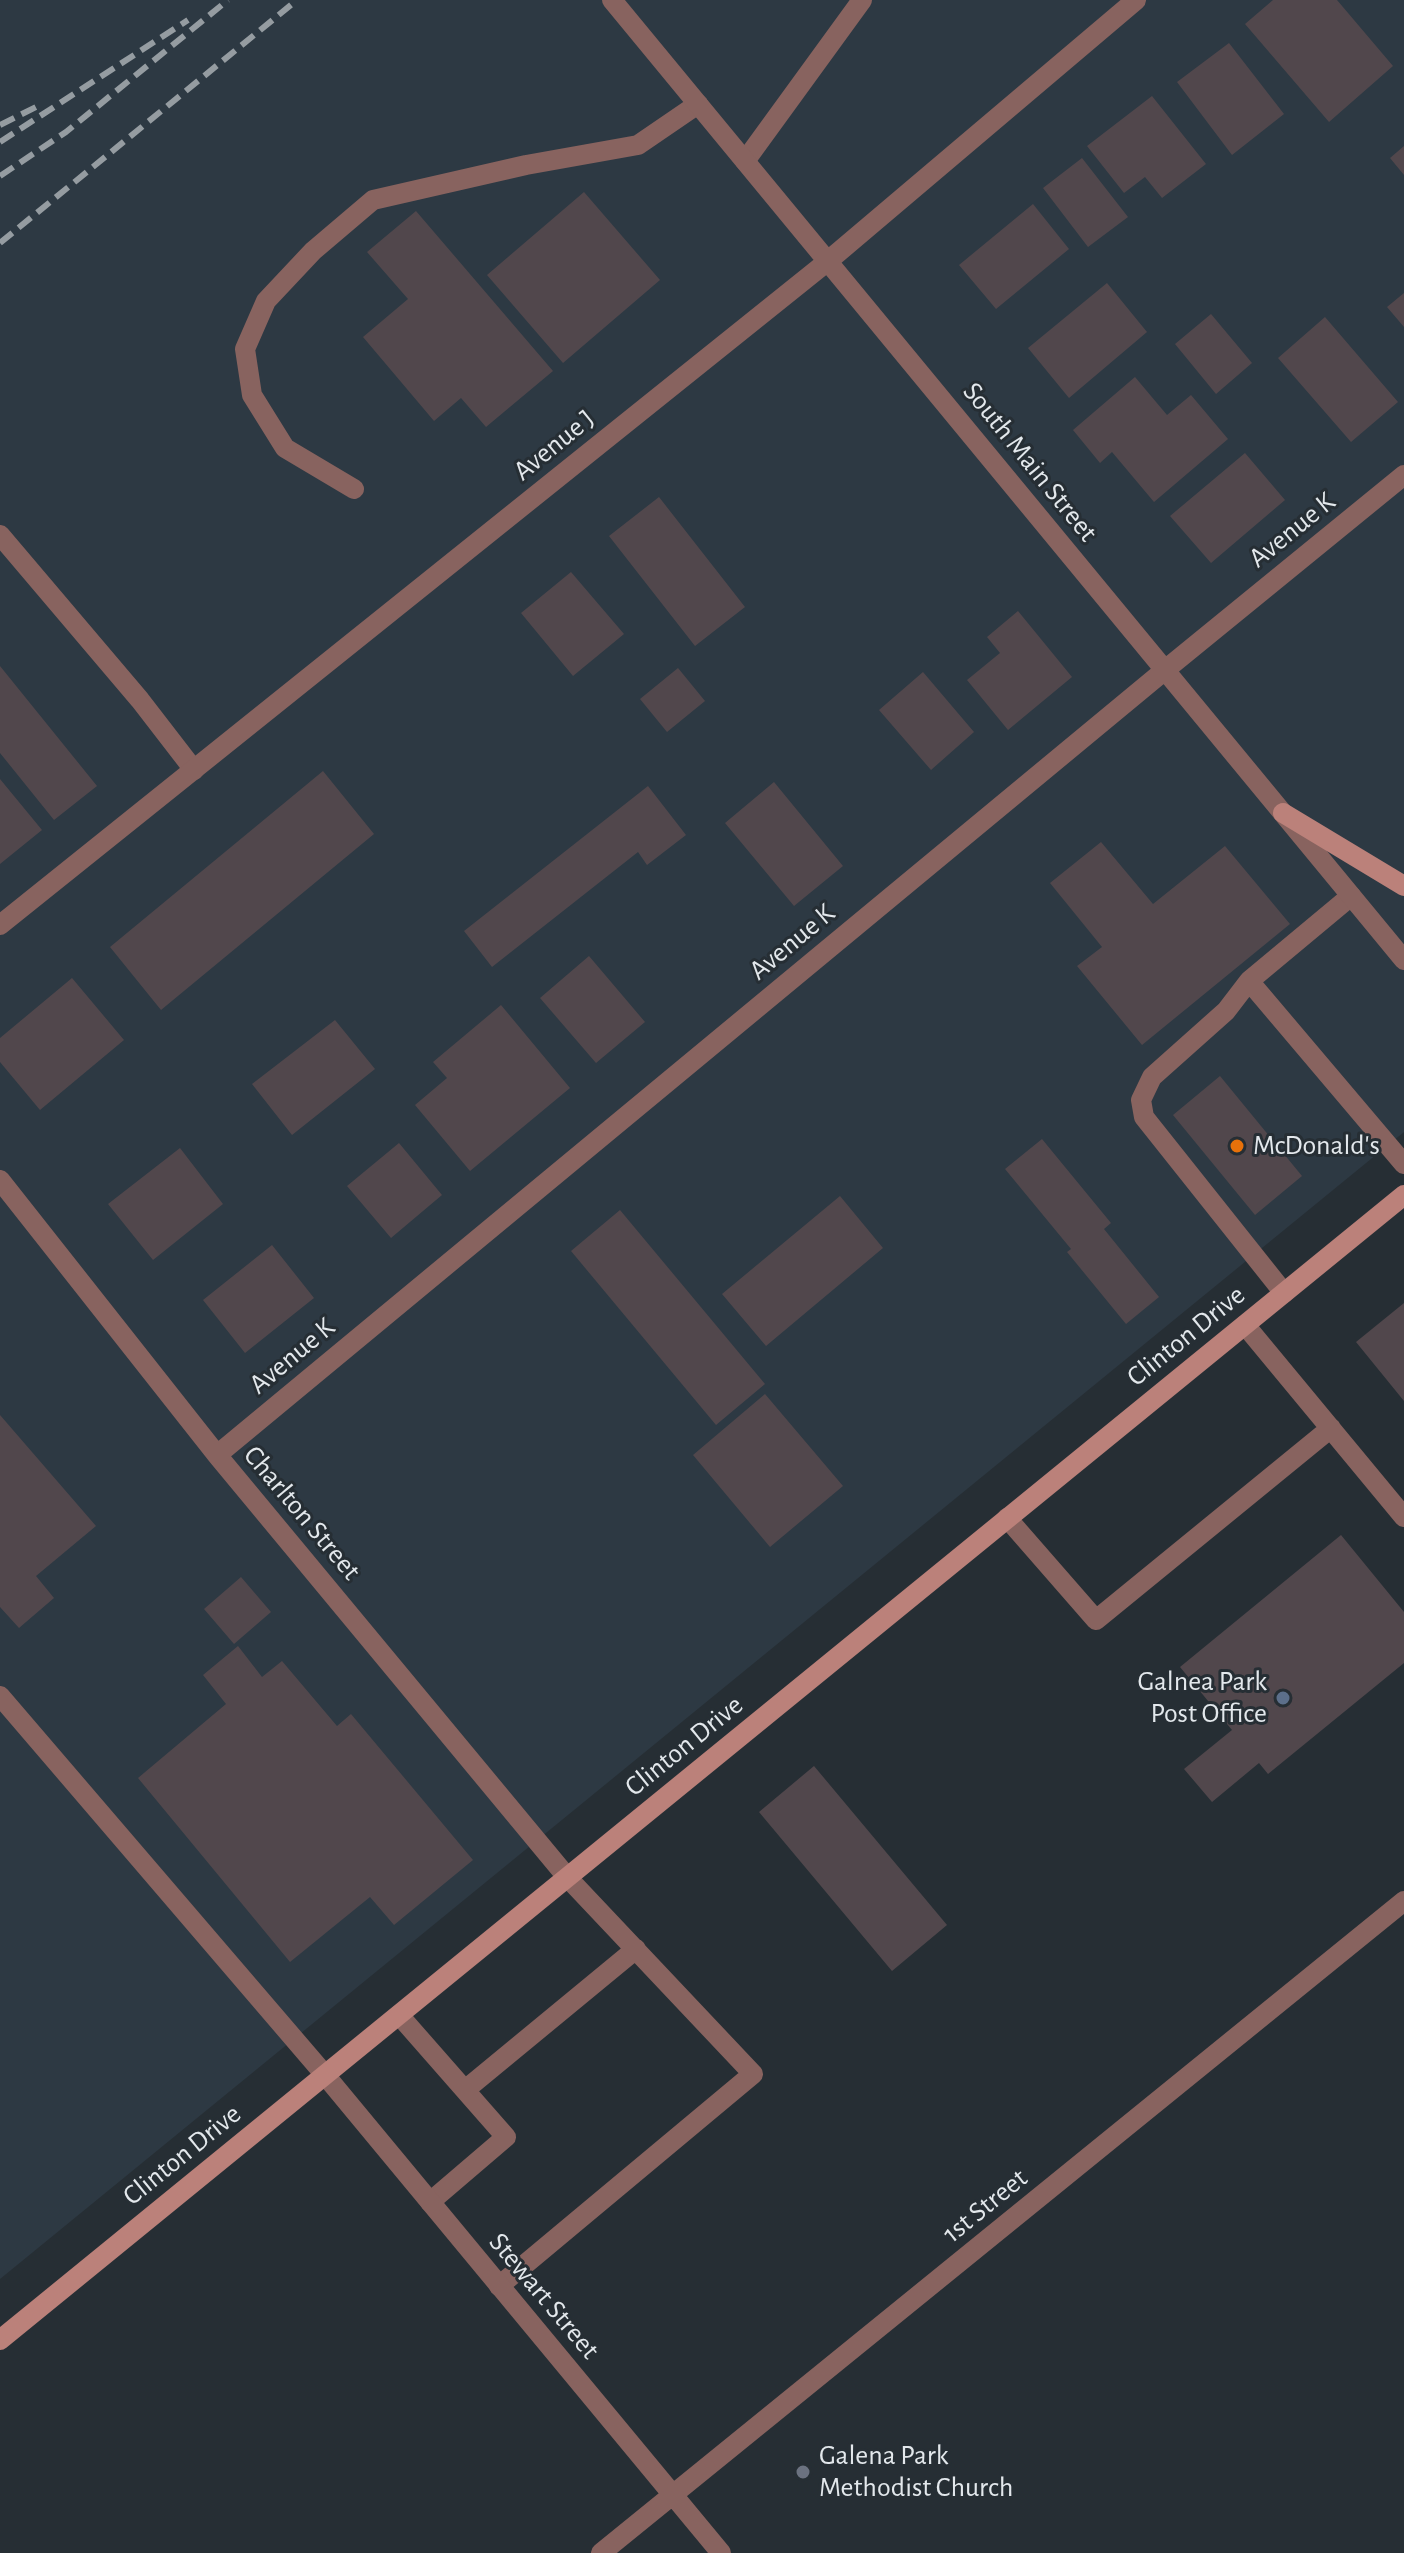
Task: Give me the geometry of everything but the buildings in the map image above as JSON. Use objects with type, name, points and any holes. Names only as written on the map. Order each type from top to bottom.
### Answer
[{"type":"main road","points":[[1283,813],[1404,886]]},
{"type":"main road","name":"Clinton Drive","points":[[0,2340],[1404,1195]]},
{"type":"street","name":"South Main Street","points":[[612,0],[1404,960]]},
{"type":"street","points":[[745,161],[862,0]]},
{"type":"street","name":"Avenue J","points":[[3,917],[194,770],[828,261],[1136,0]]},
{"type":"street","points":[[354,489],[285,448],[252,395],[245,349],[266,301],[313,251],[373,200],[526,165],[638,145],[698,104]]},
{"type":"street","name":"Avenue K","points":[[217,1455],[1404,475]]},
{"type":"street","points":[[0,535],[140,700],[194,770]]},
{"type":"street","points":[[1284,1293],[1163,1144],[1144,1117],[1141,1100],[1152,1077],[1226,1011],[1249,981],[1351,896]]},
{"type":"street","points":[[1249,981],[1404,1164]]},
{"type":"street","name":"Charlton Street","points":[[0,1180],[217,1455],[567,1877],[753,2074],[499,2286]]},
{"type":"street","points":[[1245,1325],[1404,1517]]},
{"type":"street","points":[[1007,1518],[1096,1620],[1331,1428]]},
{"type":"street","name":"Stewart Street","points":[[0,1696],[325,2075],[721,2553]]},
{"type":"street","name":"1st Street","points":[[601,2553],[1404,1901]]},
{"type":"street","points":[[465,2090],[636,1949]]},
{"type":"street","points":[[399,2015],[506,2137],[430,2202]]},
{"type":"shaded area","points":[[0,0],[1404,0],[1404,1132],[0,2279]]},
{"type":"railway","points":[[0,176],[66,132],[228,0]]},
{"type":"railway","points":[[0,243],[297,0]]},
{"type":"railway","points":[[0,142],[188,20]]},
{"type":"railway","points":[[0,125],[36,107]]},
{"type":"place","name":"McDonald's","points":[[1237,1146]]},
{"type":"place","name":"Galnea Park Post Office","points":[[1283,1698]]},
{"type":"place","name":"Galena Park Methodist Church","points":[[803,2472]]}]
